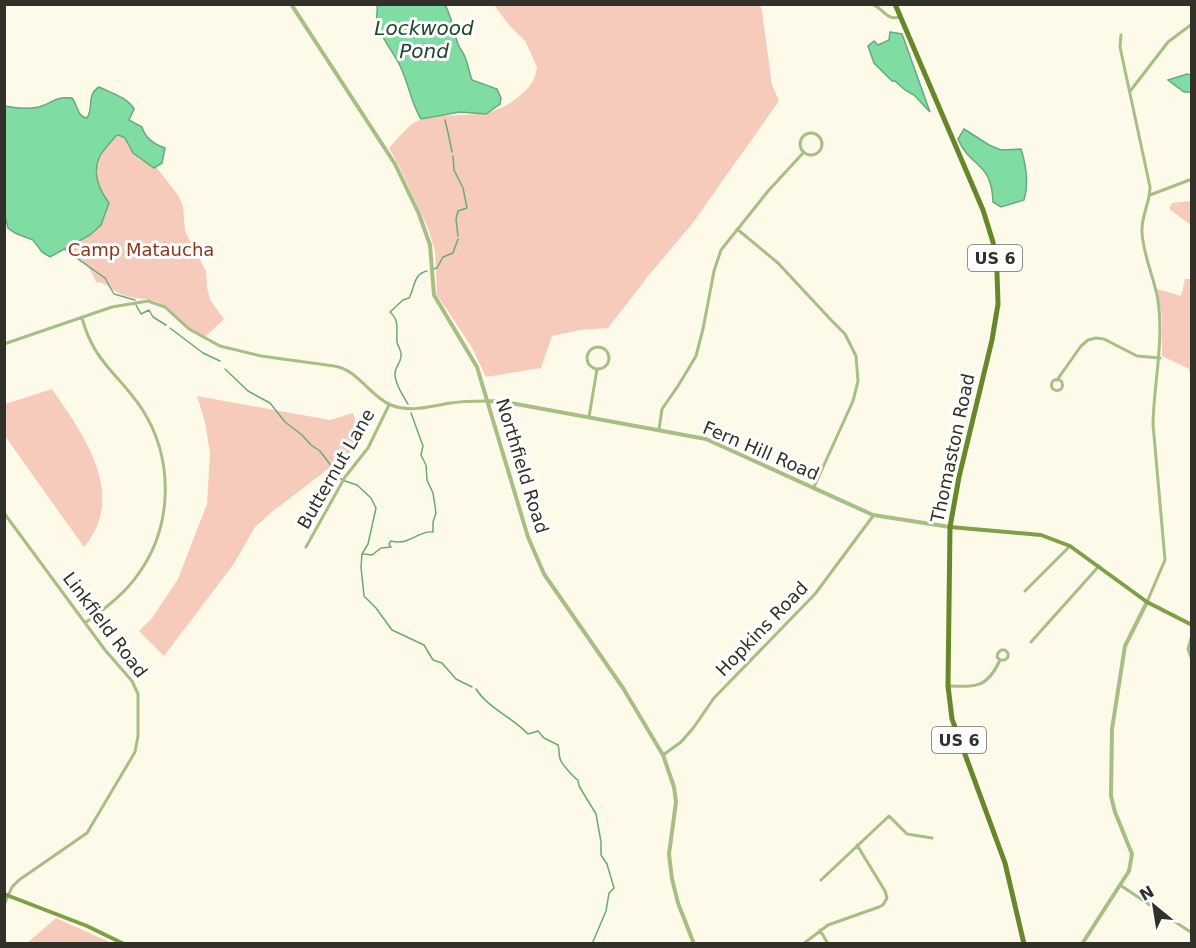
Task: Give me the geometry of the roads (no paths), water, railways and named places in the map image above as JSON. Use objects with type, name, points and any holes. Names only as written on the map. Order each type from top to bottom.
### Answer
[{"type":"main road","name":"Thomaston Road","points":[[895,4],[983,210],[993,242],[998,304],[950,527],[948,686],[951,719],[1005,863],[1024,944]]},
{"type":"main road","points":[[950,527],[1041,535],[1070,546],[1147,602],[1191,625]]},
{"type":"main road","points":[[7,895],[87,926],[124,944]]},
{"type":"street","name":"Northfield Road","points":[[291,4],[386,150],[409,191],[430,245],[434,295],[475,361],[528,537],[544,574],[623,688],[663,755],[674,787],[676,802],[669,854],[672,879],[678,903],[694,944]]},
{"type":"street","points":[[871,4],[887,16],[894,19],[899,17]]},
{"type":"street","points":[[1131,90],[1168,42],[1191,24]]},
{"type":"street","points":[[1082,944],[1129,871],[1132,854],[1111,796],[1112,729],[1125,646],[1161,574],[1165,560],[1153,424],[1160,358],[1158,300],[1142,233],[1142,221],[1150,195],[1131,90],[1120,47],[1121,35]]},
{"type":"street","points":[[812,133],[818,136],[822,141],[819,151],[813,154],[804,152],[800,145],[804,136],[812,133]]},
{"type":"street","points":[[659,430],[662,409],[696,356],[717,259],[737,229],[804,152]]},
{"type":"street","points":[[1150,195],[1191,179]]},
{"type":"street","points":[[737,229],[778,263],[845,334],[856,356],[858,381],[853,400],[814,487]]},
{"type":"street","points":[[4,344],[128,303],[156,303],[167,309],[189,329],[220,346],[248,354],[334,366],[347,370],[389,405],[409,409],[488,401]]},
{"type":"street","points":[[82,318],[97,354],[135,399],[150,423],[162,455],[165,489],[161,526],[147,561],[129,586],[85,623]]},
{"type":"street","points":[[1057,380],[1081,346],[1088,340],[1096,338],[1104,339],[1137,356],[1160,358]]},
{"type":"street","points":[[599,348],[606,351],[609,359],[604,367],[597,369],[591,366],[588,357],[591,350],[599,348]]},
{"type":"street","points":[[589,419],[597,369]]},
{"type":"street","name":"Fern Hill Road","points":[[488,401],[706,439],[873,515],[950,527]]},
{"type":"street","name":"Butternut Lane","points":[[306,547],[343,481],[368,448],[389,405]]},
{"type":"street","name":"Linkfield Road","points":[[4,513],[85,623],[138,690],[138,736],[135,753],[87,833],[19,880],[7,895],[4,904]]},
{"type":"street","name":"Hopkins Road","points":[[663,755],[681,742],[714,698],[815,594],[873,515]]},
{"type":"street","points":[[1025,591],[1070,546]]},
{"type":"street","points":[[1031,642],[1099,566]]},
{"type":"street","points":[[1191,635],[1188,649],[1191,660]]},
{"type":"street","points":[[948,686],[981,684],[991,677],[1000,660]]},
{"type":"street","points":[[821,880],[887,817],[891,817],[907,834],[932,838]]},
{"type":"street","points":[[804,944],[828,925],[884,905],[887,898],[885,891],[857,845]]},
{"type":"street","points":[[1120,885],[1191,933]]},
{"type":"street","points":[[820,930],[828,944]]},
{"type":"water","name":"Lockwood Pond","points":[[377,5],[445,5],[472,80],[497,89],[501,98],[500,104],[486,114],[460,112],[421,119],[401,68],[378,27]]},
{"type":"water","points":[[890,32],[902,34],[930,112],[914,95],[892,81],[874,63],[868,46],[874,41],[878,45],[889,40]]},
{"type":"water","points":[[1187,74],[1191,75],[1191,92],[1184,92],[1168,80]]},
{"type":"water","points":[[99,87],[131,105],[134,109],[129,120],[142,127],[150,140],[165,148],[162,163],[154,168],[133,153],[125,138],[116,136],[102,153],[98,162],[98,181],[109,203],[101,225],[90,235],[50,257],[42,252],[33,240],[8,228],[5,216],[5,106],[35,108],[58,99],[72,98],[79,113],[87,118],[91,98]]},
{"type":"water","points":[[964,129],[1001,150],[1021,149],[1026,174],[1024,200],[1001,207],[993,202],[989,179],[968,155],[958,139]]},
{"type":"waterway","points":[[445,120],[452,152]]},
{"type":"waterway","points":[[453,156],[454,170],[463,188],[467,208],[458,211],[456,219],[458,236]]},
{"type":"waterway","points":[[433,269],[437,268],[443,257],[453,253],[458,239]]},
{"type":"waterway","points":[[64,249],[105,278],[114,294],[135,300]]},
{"type":"waterway","points":[[408,404],[395,378],[401,354],[397,342],[396,322],[390,312],[403,300],[409,298],[417,278],[427,271]]},
{"type":"waterway","points":[[136,305],[141,314],[149,310],[153,317],[166,325]]},
{"type":"waterway","points":[[170,328],[203,353],[220,361]]},
{"type":"waterway","points":[[225,369],[248,391],[270,403],[285,422],[320,451],[342,480],[357,485],[371,498],[376,508],[368,544],[362,554],[364,596],[392,630],[424,645],[433,660],[442,663],[456,679],[472,687]]},
{"type":"waterway","points":[[363,554],[372,555],[381,548],[391,547],[389,544],[391,541],[409,540],[423,533],[433,532],[436,513],[433,493],[427,480],[426,465],[421,455],[423,446],[411,413]]},
{"type":"waterway","points":[[476,689],[487,702],[528,734],[538,731],[544,738],[558,745],[561,761],[578,780],[579,786],[596,814],[601,855],[607,864],[614,888],[609,893],[606,911],[592,944]]},
{"type":"park label","name":"Camp Mataucha","points":[[141,250]]}]
